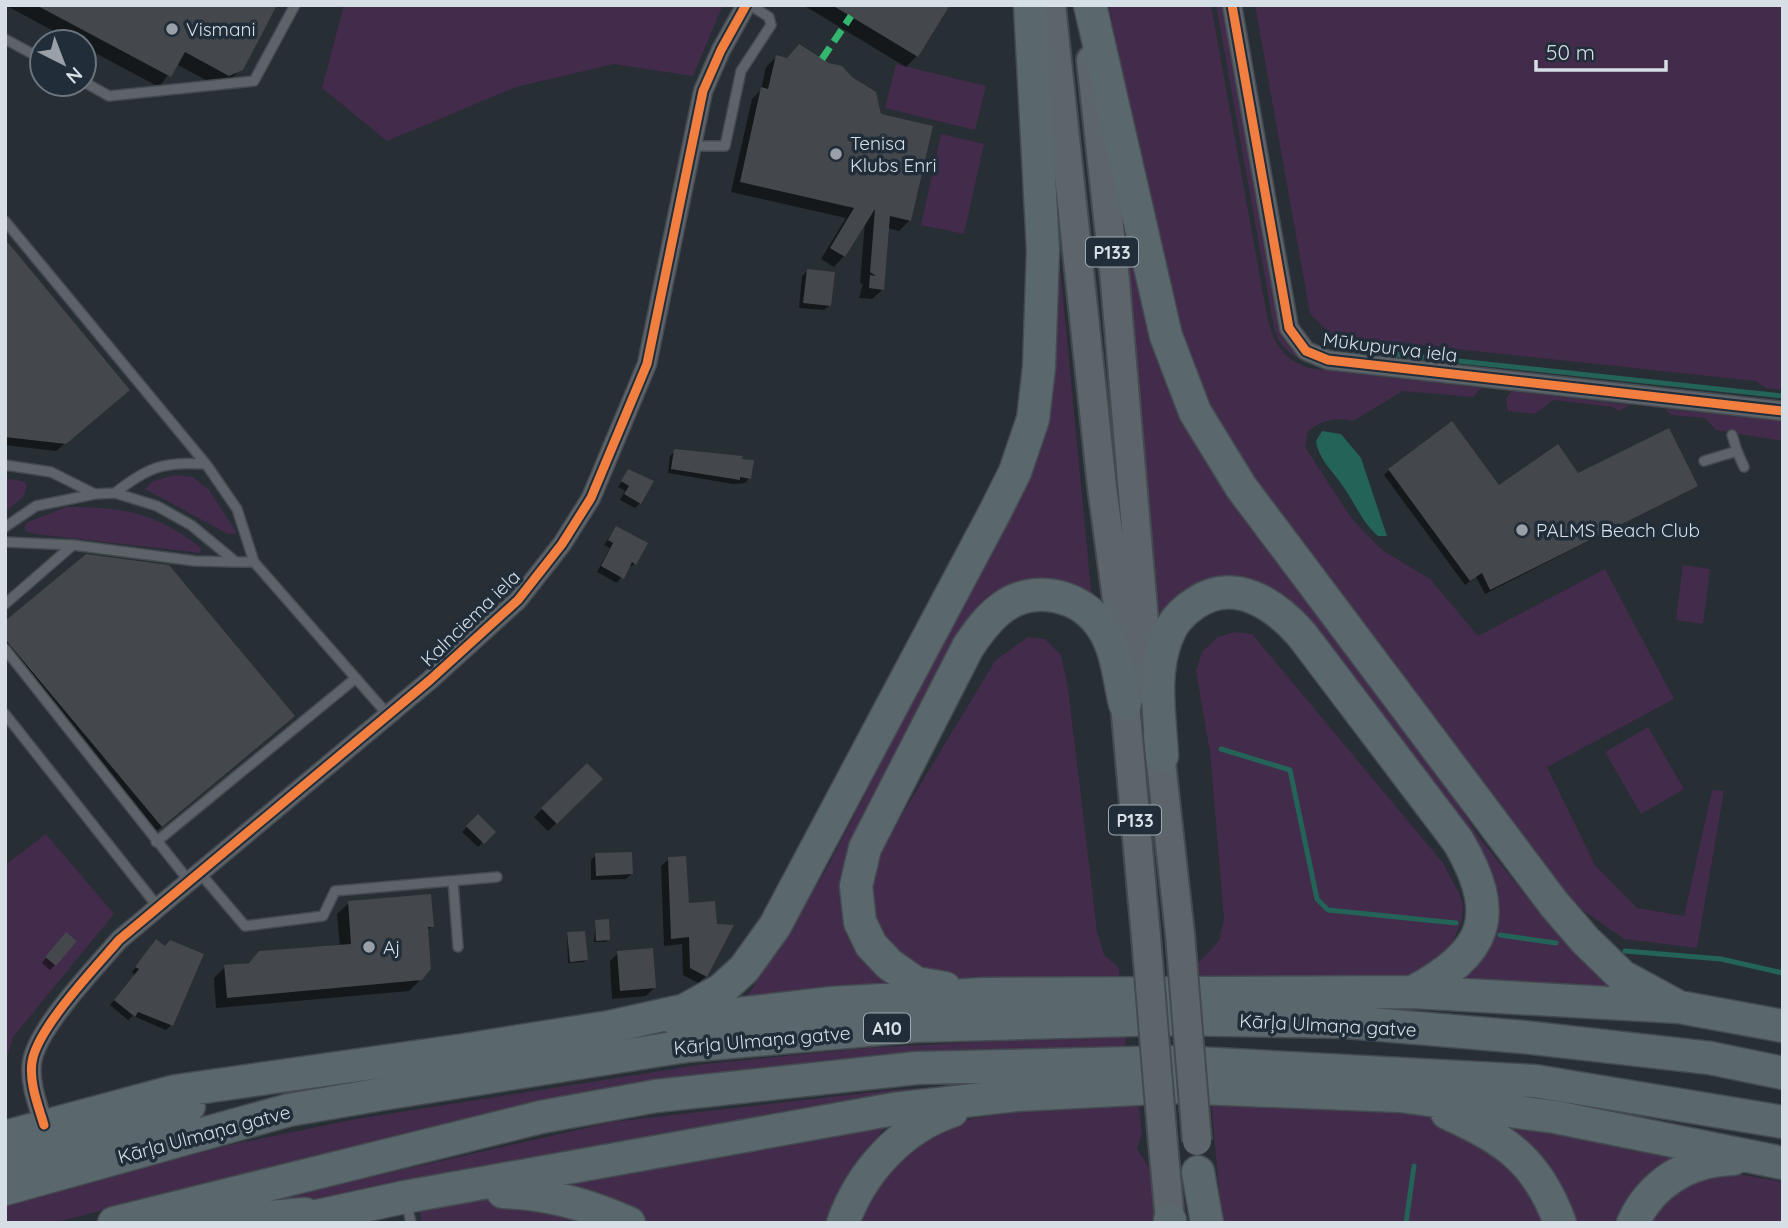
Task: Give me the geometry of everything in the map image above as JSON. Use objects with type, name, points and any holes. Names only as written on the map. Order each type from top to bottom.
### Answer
[{"type":"highway","points":[[609,1027],[685,1010],[721,990],[744,969],[762,946],[883,726],[1015,472],[1033,419],[1039,367],[1042,250],[1030,5]]},
{"type":"highway","points":[[1087,5],[1155,296],[1180,376],[1214,446],[1241,487],[1553,904],[1622,976],[1679,1007]]},
{"type":"highway","points":[[1163,756],[1158,679],[1166,637],[1177,620],[1201,600],[1215,593],[1248,595],[1283,614],[1302,635],[1458,841],[1475,872],[1482,902],[1482,929],[1471,949],[1444,975],[1413,992]]},
{"type":"highway","points":[[984,993],[916,984],[889,964],[872,945],[860,922],[856,886],[865,848],[968,647],[990,618],[1005,605],[1038,594],[1058,596],[1092,616],[1110,642],[1125,704]]},
{"type":"highway","points":[[5,1136],[176,1091],[609,1027],[832,1003],[984,993],[1413,992],[1679,1007],[1783,1026]]},
{"type":"highway","name":"Kārļa Ulmaņa gatve","points":[[5,1189],[302,1108],[686,1046],[914,1026],[1168,1019],[1346,1022],[1710,1058],[1783,1073]]},
{"type":"highway","name":"A10","points":[[121,1221],[541,1117],[656,1096],[917,1068],[1177,1062],[1535,1081],[1783,1122]]},
{"type":"highway","points":[[5,1170],[37,1155],[298,1075]]},
{"type":"highway","points":[[121,1221],[224,1221],[331,1212],[408,1210],[438,1191],[894,1109],[1018,1095],[1175,1087],[1400,1096],[1555,1117],[1783,1163]]},
{"type":"highway","points":[[843,1223],[869,1175],[891,1148],[915,1128],[959,1108],[1018,1095]]},
{"type":"highway","points":[[1400,1096],[1485,1130],[1515,1150],[1537,1174],[1560,1223]]},
{"type":"highway","points":[[1633,1223],[1654,1191],[1688,1168],[1719,1159],[1783,1163]]},
{"type":"highway","points":[[1198,1172],[1207,1223]]},
{"type":"highway","points":[[438,1191],[525,1192],[548,1196],[629,1223]]},
{"type":"highway","points":[[285,1223],[331,1212]]},
{"type":"main road","name":"P133","points":[[1051,5],[1102,487],[1124,651],[1125,704],[1170,1221]]},
{"type":"main road","name":"P133","points":[[1087,5],[1119,322],[1147,668],[1163,756],[1180,934],[1198,1172]]},
{"type":"street","name":"Kalnciema iela","points":[[44,1125],[34,1089],[32,1063],[37,1046],[76,991],[119,940],[389,716],[518,600],[562,544],[591,498],[647,364],[703,91],[721,50],[748,5]]},
{"type":"street","name":"Mūkupurva iela","points":[[1233,5],[1289,328],[1306,351],[1328,360],[1783,411]]},
{"type":"lane","points":[[98,90],[109,96],[254,81],[295,5]]},
{"type":"lane","points":[[692,146],[725,146],[741,71],[771,25],[769,17],[748,5]]},
{"type":"lane","points":[[5,39],[28,51]]},
{"type":"lane","points":[[5,221],[206,464],[237,509],[254,562],[389,716]]},
{"type":"lane","points":[[1732,435],[1744,467]]},
{"type":"lane","points":[[1704,461],[1737,451]]},
{"type":"lane","points":[[115,493],[142,471],[179,462],[206,464]]},
{"type":"lane","points":[[5,466],[51,472],[95,494]]},
{"type":"lane","points":[[5,527],[36,506],[95,494],[115,493],[157,506],[180,519],[236,562]]},
{"type":"lane","points":[[5,542],[73,545],[195,561],[254,562]]},
{"type":"lane","points":[[5,604],[73,545]]},
{"type":"lane","points":[[5,649],[156,842],[245,926],[323,916],[335,891],[497,877]]},
{"type":"lane","points":[[156,842],[356,678]]},
{"type":"lane","points":[[5,714],[158,907]]},
{"type":"lane","points":[[453,881],[458,947]]},
{"type":"shaded area","points":[[344,5],[723,5],[693,76],[614,64],[516,87],[387,141],[322,88]]},
{"type":"shaded area","points":[[1109,5],[1211,5],[1267,316],[1272,334],[1285,354],[1309,368],[1481,388],[1473,397],[1403,391],[1353,421],[1329,420],[1308,431],[1305,447],[1352,519],[1382,550],[1430,579],[1478,636],[1605,569],[1674,699],[1547,767],[1595,865],[1637,908],[1684,916],[1712,790],[1724,791],[1697,948],[1624,939],[1567,899],[1260,498],[1212,419],[1168,304]]},
{"type":"shaded area","points":[[1216,5],[1224,5],[1281,328],[1291,349],[1313,364],[1288,351],[1274,328]]},
{"type":"shaded area","points":[[1255,5],[1783,5],[1783,390],[1766,388],[1755,381],[1333,336],[1310,314]]},
{"type":"shaded area","points":[[896,64],[986,86],[975,130],[885,108]]},
{"type":"shaded area","points":[[941,134],[984,144],[964,234],[921,225]]},
{"type":"shaded area","points":[[1118,168],[1145,317],[1158,361],[1188,431],[1253,528],[1434,768],[1481,840],[1556,933],[1615,992],[1454,986],[1490,898],[1273,592],[1160,616]]},
{"type":"shaded area","points":[[1052,183],[1092,600],[1010,592],[843,906],[848,930],[858,950],[872,969],[890,985],[745,1000],[826,870],[1001,531]]},
{"type":"shaded area","points":[[1512,391],[1630,405],[1618,411],[1613,407],[1553,400],[1535,414],[1508,411],[1506,399]]},
{"type":"shaded area","points":[[1665,409],[1783,421],[1783,441],[1716,430],[1705,418],[1672,415]]},
{"type":"shaded area","points":[[1322,431],[1341,434],[1361,458],[1387,536],[1378,536],[1367,524],[1323,459],[1316,441]]},
{"type":"shaded area","points":[[175,475],[193,477],[209,490],[237,533],[228,534],[145,489],[153,481]]},
{"type":"shaded area","points":[[5,478],[25,482],[27,487],[24,496],[5,512]]},
{"type":"shaded area","points":[[66,507],[121,510],[154,519],[185,536],[201,548],[200,553],[36,534],[27,532],[24,527],[28,522]]},
{"type":"shaded area","points":[[1683,565],[1710,569],[1703,624],[1676,620]]},
{"type":"shaded area","points":[[1234,632],[1252,634],[1443,863],[1459,893],[1463,905],[1462,920],[1447,955],[1410,979],[1201,983],[1198,963],[1219,941],[1224,918],[1210,752],[1196,671],[1202,652],[1218,637]]},
{"type":"shaded area","points":[[1028,637],[1045,639],[1061,655],[1068,688],[1097,931],[1104,955],[1119,968],[1120,986],[944,980],[888,951],[870,914],[870,887],[875,864],[900,818],[995,661]]},
{"type":"shaded area","points":[[1648,727],[1684,789],[1641,814],[1605,752]]},
{"type":"shaded area","points":[[46,834],[114,914],[13,1037],[5,1065],[5,865]]},
{"type":"shaded area","points":[[1125,1034],[1126,1050],[514,1109],[363,1144],[53,1223],[5,1223],[5,1204],[234,1144],[356,1119],[705,1064],[867,1048]]},
{"type":"shaded area","points":[[978,1086],[331,1200],[247,1205],[612,1122],[900,1089]]},
{"type":"shaded area","points":[[1138,1097],[1142,1133],[1137,1149],[1149,1167],[1156,1223],[854,1223],[885,1169],[936,1129],[965,1120],[1039,1107]]},
{"type":"shaded area","points":[[1211,1100],[1319,1100],[1430,1115],[1445,1120],[1521,1174],[1547,1223],[1222,1223]]},
{"type":"shaded area","points":[[1496,1119],[1679,1152],[1677,1161],[1621,1223],[1571,1223]]},
{"type":"shaded area","points":[[886,1126],[852,1170],[829,1223],[652,1223],[573,1189],[574,1182]]},
{"type":"shaded area","points":[[1715,1170],[1783,1182],[1783,1223],[1643,1223],[1659,1200]]},
{"type":"shaded area","points":[[493,1200],[608,1223],[421,1223],[420,1209],[443,1201]]},
{"type":"building","name":"Vismani","points":[[36,5],[277,5],[243,70],[229,76],[185,52],[171,77],[98,38],[98,28],[79,28]]},
{"type":"building","points":[[832,5],[950,5],[918,57]]},
{"type":"building","name":"Tenisa Klubs Enri","points":[[799,44],[829,63],[842,66],[852,77],[876,92],[881,114],[933,126],[911,221],[890,216],[884,290],[869,288],[870,275],[876,276],[870,272],[875,209],[845,257],[830,248],[854,208],[740,182],[761,87],[768,89],[776,55],[787,58]]},
{"type":"building","points":[[5,239],[130,390],[66,444],[5,437]]},
{"type":"building","points":[[807,269],[835,272],[831,306],[803,303]]},
{"type":"building","name":"PALMS Beach Club","points":[[1452,421],[1499,485],[1558,444],[1578,473],[1669,428],[1698,486],[1490,590],[1482,573],[1470,581],[1388,469]]},
{"type":"building","points":[[674,449],[743,456],[742,459],[754,460],[751,479],[740,477],[740,480],[671,469]]},
{"type":"building","points":[[628,469],[654,481],[641,504],[624,494],[629,486],[621,481]]},
{"type":"building","points":[[616,526],[648,543],[636,565],[632,562],[624,579],[601,566],[613,543],[608,540]]},
{"type":"building","points":[[86,554],[169,565],[295,716],[162,827],[5,639],[5,621]]},
{"type":"building","points":[[587,763],[603,779],[557,824],[541,808]]},
{"type":"building","points":[[478,814],[496,832],[484,844],[466,826]]},
{"type":"building","points":[[632,852],[633,874],[596,876],[595,853]]},
{"type":"building","points":[[686,856],[689,903],[715,901],[717,924],[734,925],[707,977],[690,968],[689,937],[671,939],[668,857]]},
{"type":"building","name":"Aj","points":[[431,894],[434,927],[428,927],[431,969],[422,980],[227,998],[224,965],[249,963],[259,951],[351,944],[348,901]]},
{"type":"building","points":[[609,919],[610,940],[596,941],[595,920]]},
{"type":"building","points":[[585,931],[588,960],[570,962],[567,932]]},
{"type":"building","points":[[66,932],[77,941],[56,966],[45,957]]},
{"type":"building","points":[[156,939],[165,946],[170,940],[204,954],[173,1026],[138,1012],[135,1017],[114,1000],[139,969],[135,967]]},
{"type":"building","points":[[653,948],[656,988],[620,991],[617,951]]},
{"type":"waterway","points":[[1394,354],[1783,396]]},
{"type":"waterway","points":[[1221,749],[1290,770],[1317,899],[1328,910],[1456,923]]},
{"type":"waterway","points":[[1500,935],[1556,943]]},
{"type":"waterway","points":[[1625,951],[1721,959],[1783,973]]},
{"type":"waterway","points":[[1406,1223],[1414,1166]]},
{"type":"marked path","points":[[822,59],[851,16]]},
{"type":"cycle path","points":[[44,1125],[32,1078],[32,1062],[36,1048],[44,1032],[96,966],[119,940],[430,680],[518,600],[562,544],[591,498],[647,364],[703,91],[721,50],[746,5]]},
{"type":"cycle path","points":[[1232,5],[1289,328],[1306,351],[1328,360],[1783,411]]},
{"type":"place","name":"Vismani","points":[[172,29]]},
{"type":"place","name":"Tenisa Klubs Enri","points":[[836,154]]},
{"type":"place","name":"PALMS Beach Club","points":[[1522,530]]},
{"type":"place","name":"Aj","points":[[369,947]]}]
